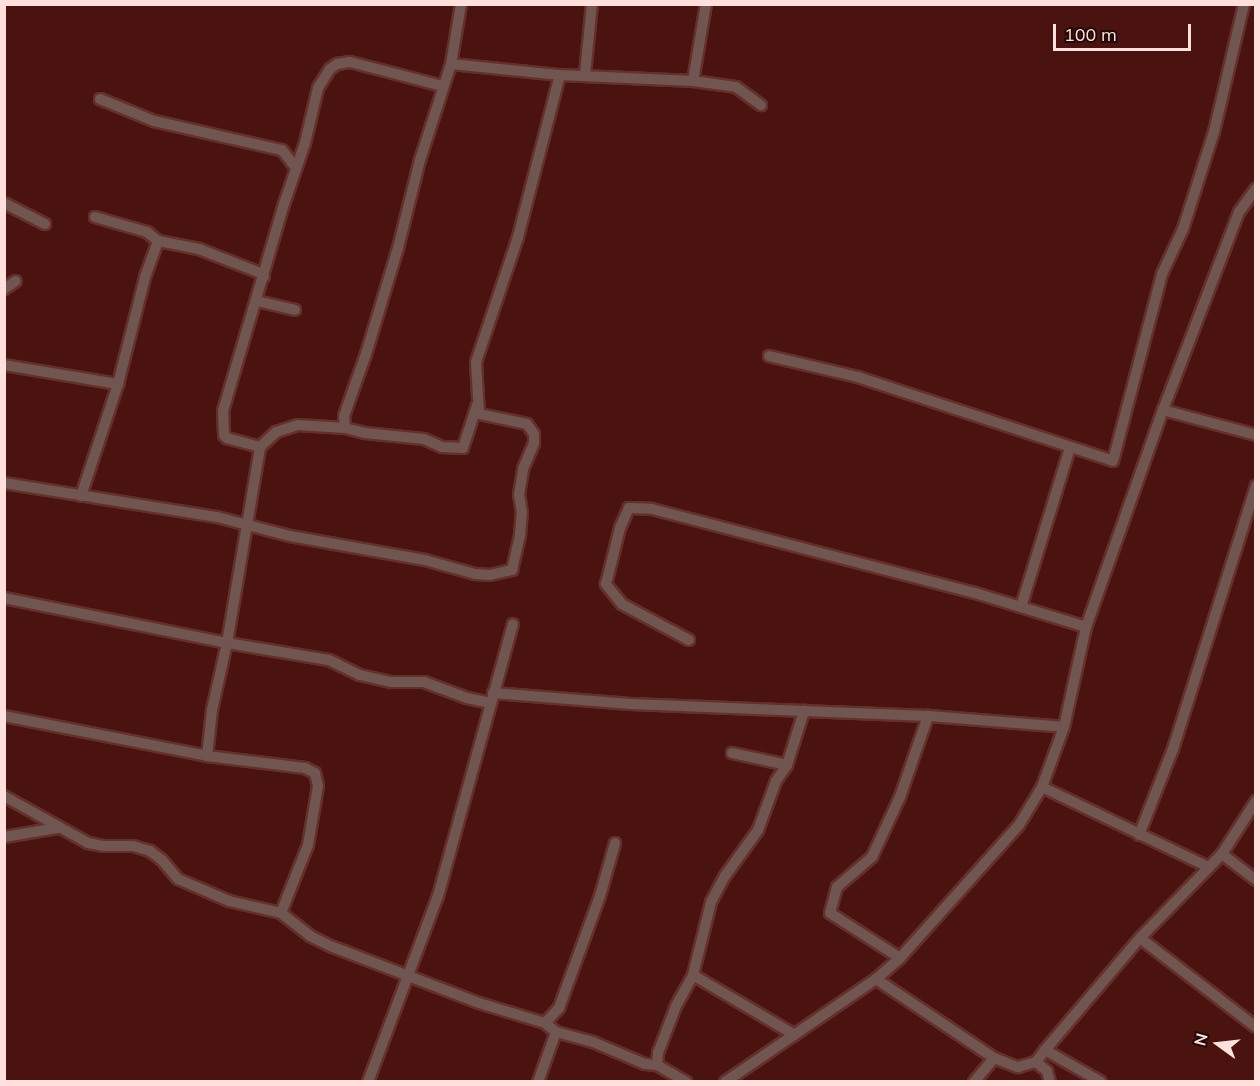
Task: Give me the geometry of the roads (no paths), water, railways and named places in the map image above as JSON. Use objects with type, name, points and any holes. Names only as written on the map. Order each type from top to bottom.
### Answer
[{"type":"street","points":[[345,428],[345,416],[358,382],[398,248],[442,86],[451,64],[461,4]]},
{"type":"street","points":[[585,74],[592,4]]},
{"type":"street","points":[[693,81],[706,4]]},
{"type":"street","points":[[769,356],[858,377],[1113,461],[1162,274],[1183,229],[1214,132],[1244,4]]},
{"type":"street","points":[[260,447],[227,438],[224,435],[223,422],[230,386],[257,301],[318,88],[330,69],[337,64],[350,62],[442,86]]},
{"type":"street","points":[[451,64],[560,75],[585,74],[693,81],[736,87],[761,105]]},
{"type":"street","points":[[207,756],[212,711],[227,643],[260,447],[276,432],[286,427],[345,428],[365,433],[424,439],[442,447],[463,448],[477,405],[476,362],[519,237],[560,75]]},
{"type":"street","points":[[100,99],[154,121],[282,150],[296,168]]},
{"type":"street","points":[[725,1082],[876,979],[900,958],[1019,825],[1042,788],[1064,727],[1086,627],[1163,410],[1239,212],[1256,189]]},
{"type":"street","points":[[4,203],[45,224]]},
{"type":"street","points":[[95,217],[147,232],[158,241],[199,249],[263,274],[264,277]]},
{"type":"street","points":[[81,496],[118,384],[145,278],[158,241]]},
{"type":"street","points":[[4,289],[16,281]]},
{"type":"street","points":[[257,301],[295,310]]},
{"type":"street","points":[[4,365],[118,384]]},
{"type":"street","points":[[4,483],[217,517],[290,536],[425,560],[475,574],[490,575],[512,570],[520,534],[522,513],[519,495],[523,469],[534,443],[534,434],[527,424],[483,417],[477,405]]},
{"type":"street","points":[[1163,410],[1256,435]]},
{"type":"street","points":[[1021,607],[1070,448]]},
{"type":"street","points":[[1139,835],[1173,749],[1256,486]]},
{"type":"street","points":[[689,640],[622,604],[606,584],[620,528],[629,508],[652,509],[1021,607],[1086,627]]},
{"type":"street","points":[[4,598],[227,643],[329,660],[360,675],[391,682],[424,682],[467,698],[928,716],[1064,727]]},
{"type":"street","points":[[368,1082],[438,896],[513,624]]},
{"type":"street","points":[[657,1065],[658,1053],[676,1006],[693,975],[711,902],[725,876],[758,830],[776,781],[787,765],[804,711]]},
{"type":"street","points":[[4,716],[207,756],[305,768],[317,777],[318,793],[308,845],[281,913]]},
{"type":"street","points":[[900,958],[830,913],[837,887],[872,857],[900,797],[928,716]]},
{"type":"street","points":[[732,753],[787,765]]},
{"type":"street","points":[[1042,788],[1208,867]]},
{"type":"street","points":[[4,796],[57,828],[88,843],[103,846],[133,846],[150,851],[162,860],[178,879],[229,901],[281,913],[317,939],[408,977],[479,1003],[545,1023],[556,1032],[593,1042],[645,1064],[657,1065],[686,1082]]},
{"type":"street","points":[[876,979],[994,1058],[1018,1067],[1036,1062],[1140,938],[1221,854],[1256,801]]},
{"type":"street","points":[[4,837],[57,828]]},
{"type":"street","points":[[545,1023],[559,1008],[600,896],[615,843]]},
{"type":"street","points":[[1221,854],[1256,880]]},
{"type":"street","points":[[1140,938],[1256,1027]]},
{"type":"street","points":[[693,975],[795,1035]]},
{"type":"street","points":[[538,1082],[556,1032]]},
{"type":"street","points":[[1045,1050],[1101,1082]]},
{"type":"street","points":[[974,1082],[994,1058]]},
{"type":"street","points":[[1036,1062],[1047,1071],[1050,1082]]}]
